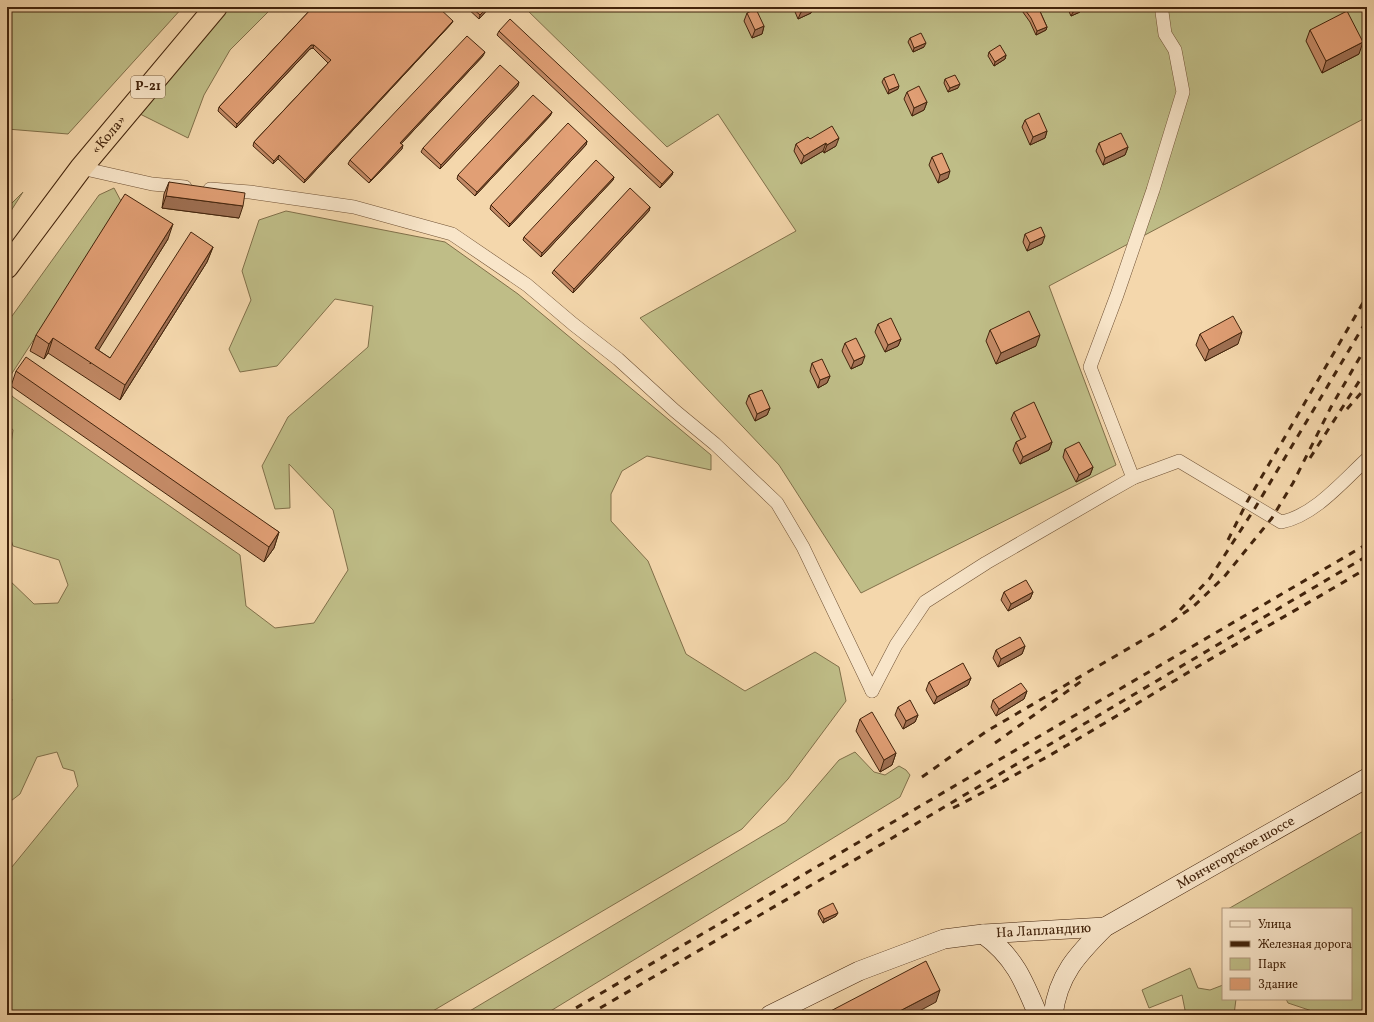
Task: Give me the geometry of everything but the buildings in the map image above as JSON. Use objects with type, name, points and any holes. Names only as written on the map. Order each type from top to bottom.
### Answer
[{"type":"highway","name":"«Кола»","points":[[7,267],[81,168],[216,7]]},
{"type":"street","points":[[1133,478],[1090,367],[1118,295],[1153,190],[1183,92],[1175,50],[1165,34],[1162,12]]},
{"type":"street","points":[[81,168],[152,184],[250,192],[354,207],[452,234],[490,259],[527,285],[573,324],[618,358],[675,411],[715,444],[777,503],[803,547],[872,691],[896,645],[925,602],[986,563],[1133,478],[1179,461],[1281,522],[1290,520],[1311,509],[1367,459]]},
{"type":"street","name":"Мончегорское шоссе","points":[[1105,927],[1367,778]]},
{"type":"street","points":[[1053,1015],[1060,983],[1079,953],[1105,927]]},
{"type":"street","name":"На Лапландию","points":[[770,1015],[859,971],[944,939],[983,934],[1105,927]]},
{"type":"street","points":[[983,934],[998,944],[1021,975],[1038,1015]]},
{"type":"green space","points":[[7,7],[183,7],[68,134],[7,129]]},
{"type":"green space","points":[[230,7],[273,7],[230,50],[204,95],[188,138],[140,114]]},
{"type":"green space","points":[[524,7],[1367,7],[1367,117],[1049,286],[1116,465],[861,593],[779,465],[640,318],[796,231],[718,114],[667,147]]},
{"type":"green space","points":[[114,188],[122,203],[7,381],[7,323],[99,195]]},
{"type":"green space","points":[[23,192],[7,217],[7,208]]},
{"type":"green space","points":[[286,211],[445,242],[518,294],[711,455],[711,470],[647,456],[622,471],[611,494],[611,521],[648,561],[686,654],[745,691],[815,652],[839,667],[846,701],[788,779],[742,829],[426,1015],[7,1015],[7,873],[78,786],[74,771],[63,768],[57,752],[37,757],[20,794],[7,804],[7,726],[12,699],[7,694],[7,578],[34,604],[58,603],[68,585],[59,560],[13,546],[9,532],[6,504],[7,474],[13,430],[7,423],[7,390],[13,397],[240,555],[246,606],[275,628],[314,623],[348,570],[333,510],[289,464],[290,508],[275,509],[262,466],[288,417],[368,347],[373,306],[335,299],[277,366],[240,372],[229,349],[251,300],[242,271],[259,220]]},
{"type":"green space","points":[[855,752],[874,772],[885,775],[899,766],[906,770],[910,775],[900,797],[544,1015],[463,1015],[786,822],[839,760]]},
{"type":"green space","points":[[1367,829],[1367,1015],[1324,1015],[1288,1003],[1286,1000],[1352,1000],[1352,908],[1230,908]]},
{"type":"green space","points":[[1190,968],[1198,988],[1210,990],[1222,985],[1222,1000],[1236,1000],[1234,1015],[1186,1015],[1182,995],[1149,1008],[1142,990]]},
{"type":"railway","points":[[1228,540],[1247,502],[1367,296]]},
{"type":"railway","points":[[1180,610],[1210,578],[1255,508],[1367,320]]},
{"type":"railway","points":[[922,777],[987,731],[1160,630],[1194,606],[1224,577],[1272,518],[1293,483],[1331,407],[1367,345]]},
{"type":"railway","points":[[1310,458],[1367,369]]},
{"type":"railway","points":[[1347,409],[1367,386]]},
{"type":"railway","points":[[564,1015],[1367,544]]},
{"type":"railway","points":[[588,1015],[882,844],[1367,556]]},
{"type":"railway","points":[[953,808],[1076,740],[1197,667],[1367,568]]},
{"type":"railway","points":[[995,743],[1083,680]]}]
